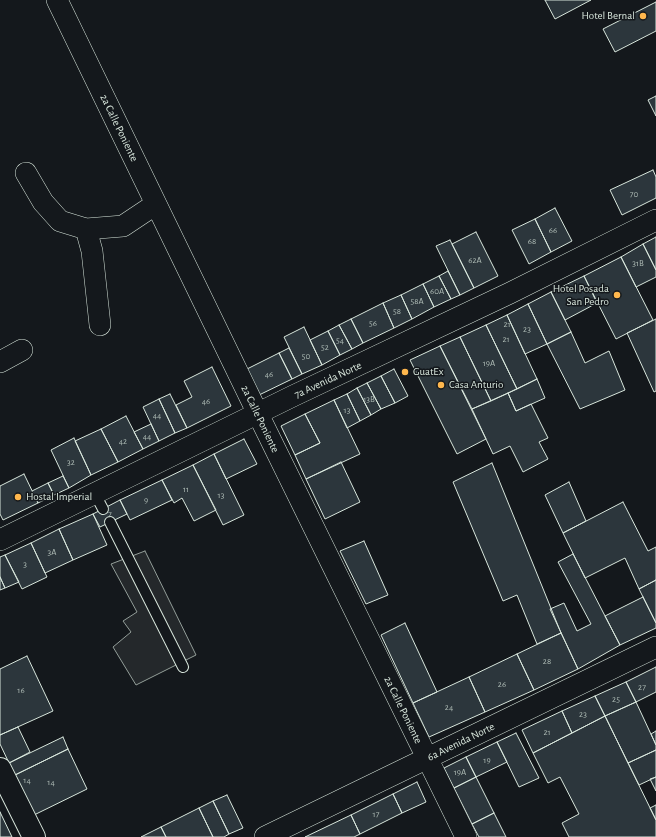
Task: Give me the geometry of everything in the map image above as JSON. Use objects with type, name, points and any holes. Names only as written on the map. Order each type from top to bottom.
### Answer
[{"type":"main road","points":[[0,769],[34,837]]},
{"type":"street","name":"2a Calle Poniente","points":[[57,0],[466,837]]},
{"type":"street","points":[[26,173],[43,202],[60,221],[86,229],[123,226],[156,204]]},
{"type":"street","name":"7a Avenida Norte","points":[[0,540],[99,501],[258,414],[510,293],[656,220]]},
{"type":"street","points":[[86,229],[92,251],[100,325]]},
{"type":"street","points":[[0,362],[22,350]]},
{"type":"street","name":"6a Avenida Norte","points":[[265,837],[656,647]]},
{"type":"lane","points":[[110,522],[183,667]]},
{"type":"shaded area","points":[[145,551],[196,655],[136,685],[113,647],[131,632],[123,621],[137,612],[111,564]]},
{"type":"building","points":[[545,0],[591,0],[555,19]]},
{"type":"building","name":"Hotel Bernal","points":[[656,2],[656,31],[615,52],[603,29]]},
{"type":"building","points":[[656,96],[656,116],[648,100]]},
{"type":"building","points":[[653,170],[656,177],[656,198],[622,215],[610,190]]},
{"type":"building","points":[[555,208],[572,241],[551,252],[535,219]]},
{"type":"building","points":[[535,219],[551,252],[529,264],[512,230]]},
{"type":"building","points":[[476,232],[498,276],[474,288],[452,244]]},
{"type":"building","points":[[656,237],[656,270],[643,244]]},
{"type":"building","points":[[450,240],[474,288],[460,295],[436,246]]},
{"type":"building","points":[[643,244],[656,270],[656,277],[636,287],[621,257]]},
{"type":"building","name":"Hotel Posada San Pedro","points":[[621,257],[653,320],[616,339],[584,276]]},
{"type":"building","points":[[448,271],[460,295],[451,299],[439,276]]},
{"type":"building","points":[[439,276],[451,299],[434,307],[423,284]]},
{"type":"building","points":[[584,276],[597,303],[565,320],[551,292]]},
{"type":"building","points":[[423,284],[434,307],[412,319],[401,295]]},
{"type":"building","points":[[551,292],[571,332],[547,344],[528,304]]},
{"type":"building","points":[[401,295],[412,319],[394,328],[383,303]]},
{"type":"building","points":[[383,303],[394,328],[363,343],[351,319]]},
{"type":"building","points":[[528,304],[547,344],[525,354],[507,315]]},
{"type":"building","points":[[507,315],[537,379],[517,389],[486,325]]},
{"type":"building","points":[[351,319],[363,343],[352,349],[339,325]]},
{"type":"building","points":[[656,319],[656,391],[654,392],[627,333]]},
{"type":"building","points":[[339,325],[352,349],[340,355],[328,331]]},
{"type":"building","points":[[486,325],[517,389],[491,401],[460,337]]},
{"type":"building","points":[[304,327],[322,365],[302,374],[284,337]]},
{"type":"building","points":[[328,331],[340,355],[322,365],[310,340]]},
{"type":"building","points":[[571,332],[585,363],[609,351],[625,390],[580,409],[547,344]]},
{"type":"building","points":[[460,337],[491,401],[472,409],[440,346]]},
{"type":"building","name":"Casa Anturio","points":[[440,346],[486,439],[457,454],[410,360]]},
{"type":"building","points":[[289,348],[302,374],[292,379],[279,353]]},
{"type":"building","points":[[279,353],[292,379],[259,395],[247,369]]},
{"type":"building","points":[[212,367],[231,406],[187,428],[176,405],[192,397],[184,381]]},
{"type":"building","name":"GuatEx","points":[[394,369],[408,396],[395,403],[381,376]]},
{"type":"building","points":[[381,376],[395,403],[381,409],[367,383]]},
{"type":"building","points":[[537,379],[545,398],[516,411],[508,393]]},
{"type":"building","points":[[367,383],[381,409],[371,415],[357,388]]},
{"type":"building","points":[[357,388],[371,415],[360,421],[347,394]]},
{"type":"building","points":[[508,393],[516,411],[531,404],[548,438],[539,442],[548,459],[523,472],[510,446],[493,454],[472,409]]},
{"type":"building","points":[[170,394],[187,428],[175,433],[159,399]]},
{"type":"building","points":[[347,394],[360,421],[347,428],[334,400]]},
{"type":"building","points":[[159,399],[175,433],[159,441],[143,407]]},
{"type":"building","points":[[334,400],[360,454],[306,479],[295,455],[320,443],[305,414]]},
{"type":"building","points":[[305,414],[320,443],[295,455],[281,426]]},
{"type":"building","points":[[126,416],[143,449],[118,462],[101,429]]},
{"type":"building","points":[[151,424],[159,441],[143,449],[134,432]]},
{"type":"building","points":[[101,429],[118,462],[91,475],[75,441]]},
{"type":"building","points":[[74,438],[91,475],[69,488],[51,450]]},
{"type":"building","points":[[244,439],[257,464],[226,479],[214,454]]},
{"type":"building","points":[[214,454],[244,515],[223,525],[193,465]]},
{"type":"building","points":[[341,462],[360,502],[325,519],[306,479]]},
{"type":"building","points":[[492,463],[561,633],[537,644],[517,595],[503,601],[453,482]]},
{"type":"building","points":[[193,465],[216,510],[194,521],[182,498],[174,503],[162,480]]},
{"type":"building","name":"Hostal Imperial","points":[[24,474],[38,503],[3,520],[0,514],[0,486]]},
{"type":"building","points":[[63,476],[69,488],[54,495],[48,483]]},
{"type":"building","points":[[162,480],[172,500],[130,520],[120,500]]},
{"type":"building","points":[[569,482],[586,521],[563,533],[545,495]]},
{"type":"building","points":[[48,483],[54,495],[38,503],[32,491]]},
{"type":"building","points":[[120,500],[127,514],[100,527],[93,514]]},
{"type":"building","points":[[623,502],[648,551],[656,547],[656,580],[639,589],[625,558],[585,578],[563,533]]},
{"type":"building","points":[[93,514],[107,545],[73,560],[59,529]]},
{"type":"building","points":[[59,529],[73,560],[45,573],[31,543]]},
{"type":"building","points":[[364,541],[388,595],[366,604],[340,551]]},
{"type":"building","points":[[31,543],[47,577],[22,589],[5,555]]},
{"type":"building","points":[[573,554],[620,645],[578,669],[550,609],[564,603],[577,631],[591,624],[558,562]]},
{"type":"building","points":[[5,555],[19,582],[5,588],[0,577],[0,557]]},
{"type":"building","points":[[0,577],[5,588],[0,590]]},
{"type":"building","points":[[656,580],[656,623],[639,589]]},
{"type":"building","points":[[643,597],[656,623],[656,628],[620,645],[605,616]]},
{"type":"building","points":[[405,623],[437,692],[413,703],[381,635]]},
{"type":"building","points":[[561,633],[578,669],[534,690],[517,654]]},
{"type":"building","points":[[517,654],[534,690],[485,712],[469,677]]},
{"type":"building","points":[[27,656],[53,711],[0,735],[0,669]]},
{"type":"building","points":[[656,667],[656,692],[636,702],[626,682]]},
{"type":"building","points":[[469,677],[485,712],[429,737],[413,703]]},
{"type":"building","points":[[626,682],[636,702],[605,716],[595,696]]},
{"type":"building","points":[[595,696],[605,716],[572,733],[562,711]]},
{"type":"building","points":[[636,702],[656,745],[656,750],[628,763],[605,716]]},
{"type":"building","points":[[562,711],[572,733],[533,753],[522,730]]},
{"type":"building","points":[[605,716],[656,820],[656,837],[569,837],[562,823],[579,814],[560,777],[548,783],[533,753]]},
{"type":"building","points":[[18,727],[30,752],[9,763],[0,744],[0,735]]},
{"type":"building","points":[[656,731],[656,745],[651,734]]},
{"type":"building","points":[[516,733],[539,778],[519,787],[497,742]]},
{"type":"building","points":[[63,737],[68,749],[15,775],[9,763]]},
{"type":"building","points":[[497,742],[507,762],[476,777],[466,757]]},
{"type":"building","points":[[68,749],[87,789],[34,815],[15,775]]},
{"type":"building","points":[[656,750],[656,777],[639,785],[628,763]]},
{"type":"building","points":[[466,757],[476,777],[454,788],[444,768]]},
{"type":"building","points":[[476,777],[494,813],[472,824],[454,788]]},
{"type":"building","points":[[656,777],[656,791],[650,779]]},
{"type":"building","points":[[417,782],[426,802],[402,813],[393,794]]},
{"type":"building","points":[[393,794],[402,813],[360,834],[351,815]]},
{"type":"building","points":[[227,795],[243,828],[229,834],[213,801]]},
{"type":"building","points":[[213,801],[229,834],[224,837],[213,837],[199,808]]},
{"type":"building","points":[[656,805],[656,820],[650,808]]},
{"type":"building","points":[[199,808],[213,837],[166,837],[161,827]]},
{"type":"building","points":[[0,812],[12,837],[0,837]]},
{"type":"building","points":[[494,813],[506,837],[479,837],[472,824]]},
{"type":"building","points":[[351,815],[360,834],[354,837],[305,837]]},
{"type":"building","points":[[161,827],[166,837],[141,837]]},
{"type":"place","name":"Hotel Bernal","points":[[643,16]]},
{"type":"place","name":"Hotel Posada San Pedro","points":[[617,295]]},
{"type":"place","name":"GuatEx","points":[[405,372]]},
{"type":"place","name":"Casa Anturio","points":[[441,385]]},
{"type":"place","name":"Hostal Imperial","points":[[18,497]]}]
